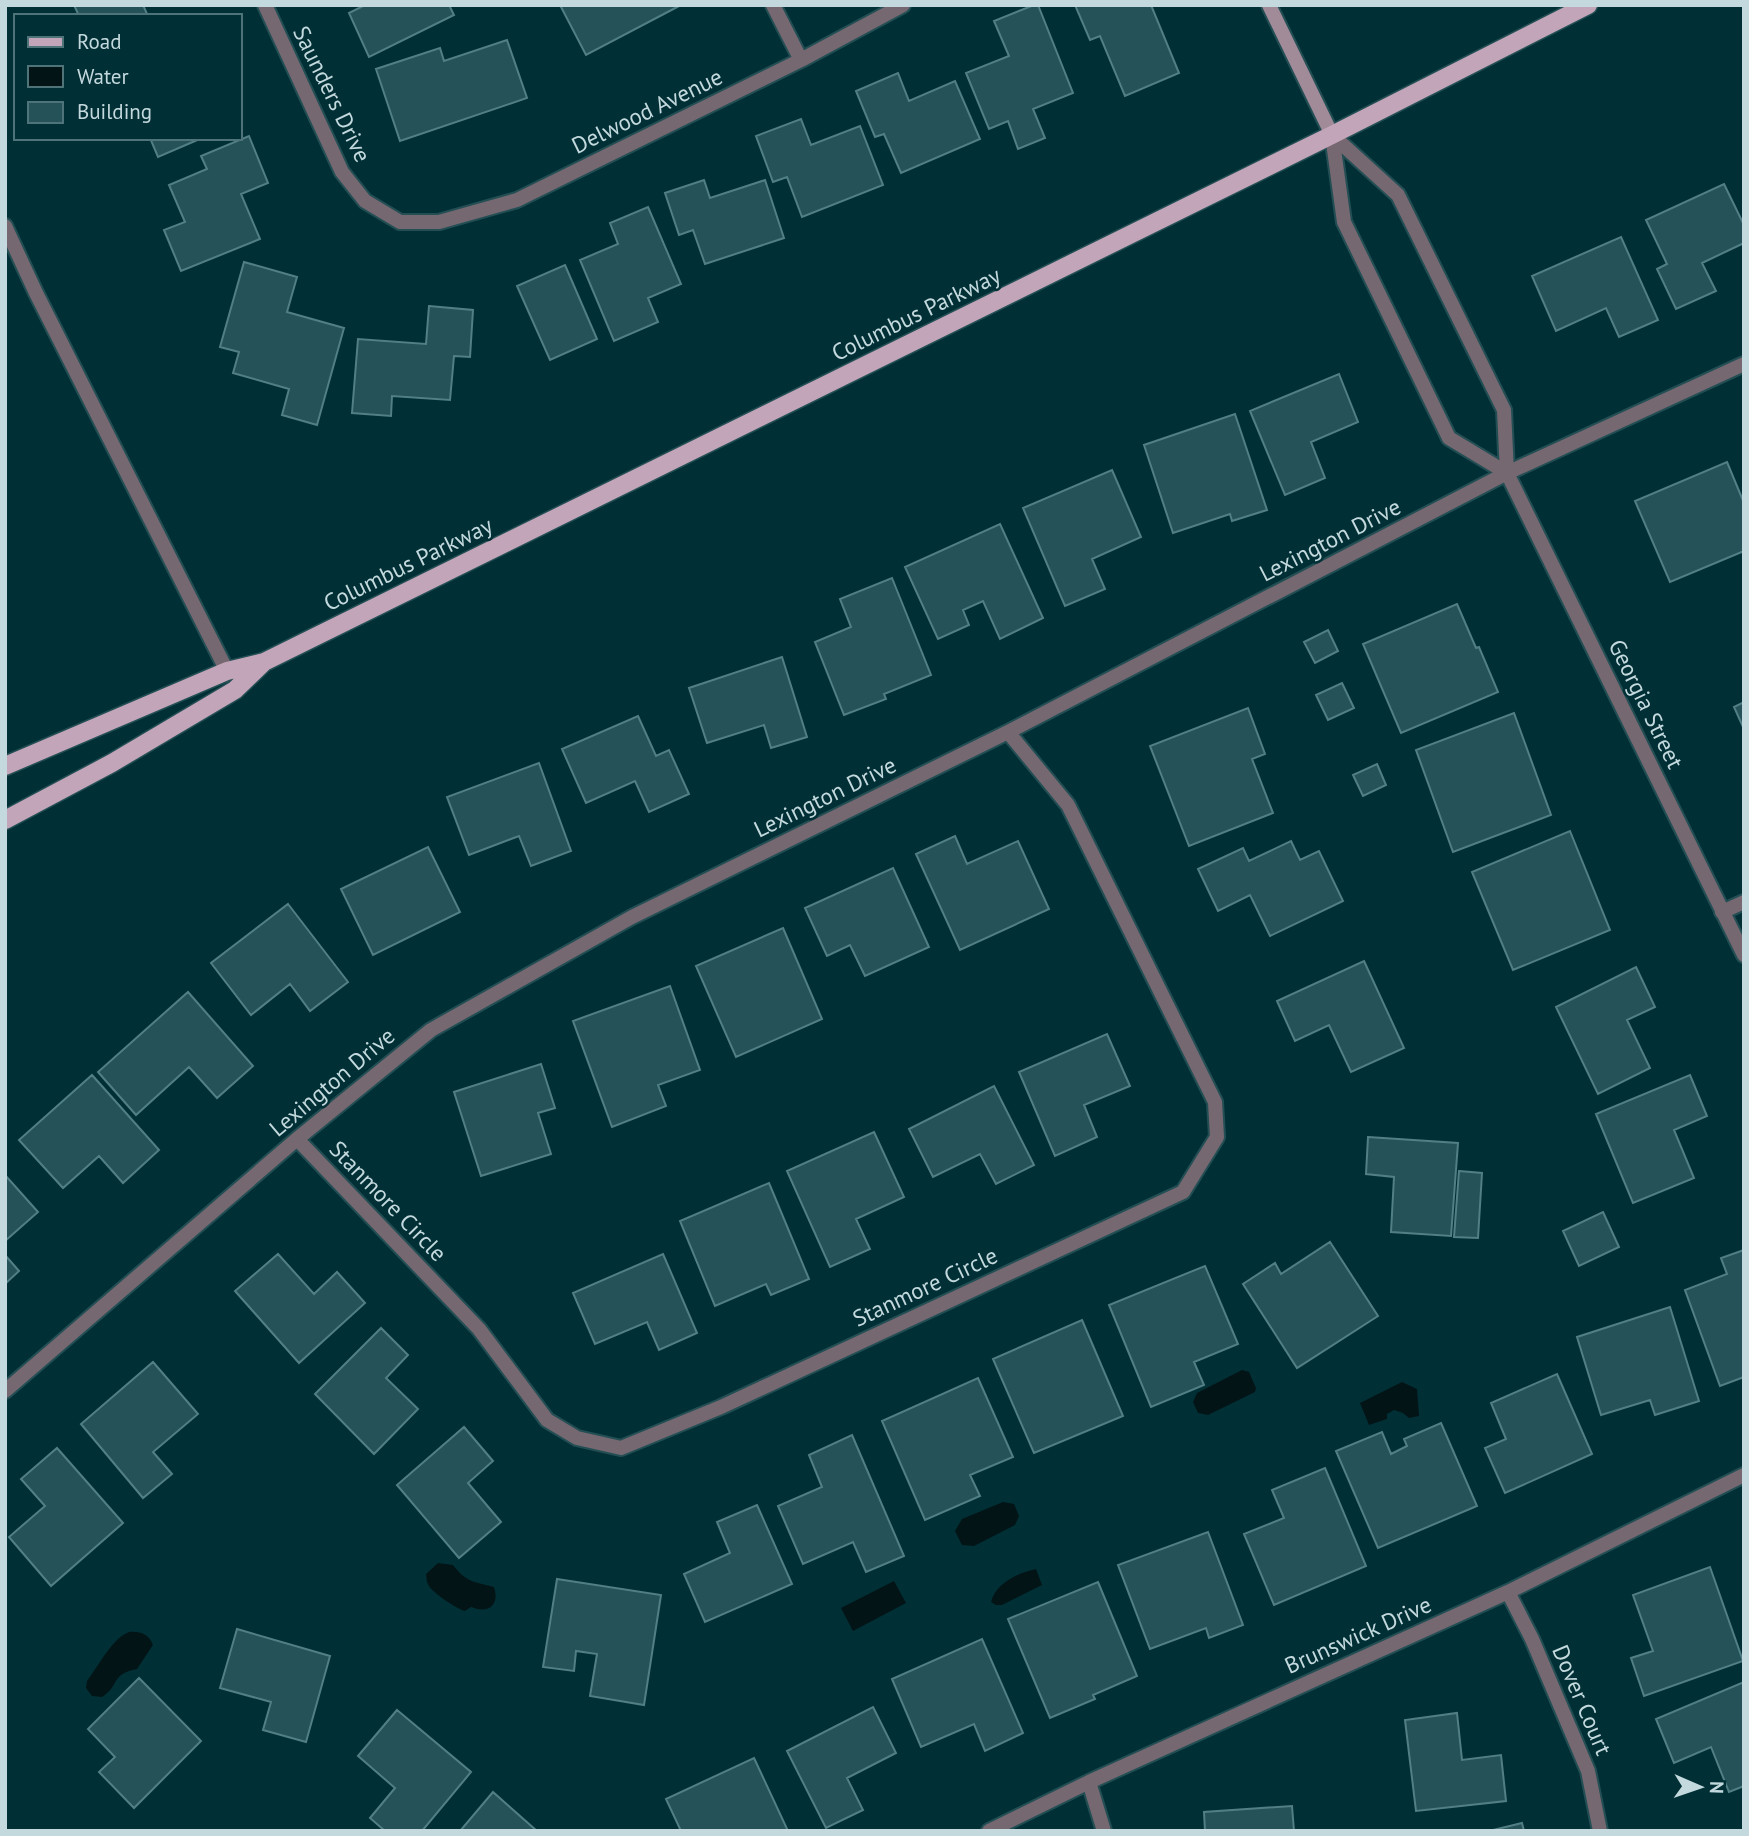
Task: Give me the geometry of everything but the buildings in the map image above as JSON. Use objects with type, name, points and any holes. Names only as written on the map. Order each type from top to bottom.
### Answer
[{"type":"main road","name":"Georgia Street","points":[[1269,5],[1332,135]]},
{"type":"main road","name":"Columbus Parkway","points":[[5,766],[227,670],[264,662],[1332,135],[1588,5]]},
{"type":"main road","name":"Columbus Parkway","points":[[5,820],[112,763],[235,690],[264,662]]},
{"type":"street","name":"Saunders Drive","points":[[265,5],[342,172],[365,201],[400,222]]},
{"type":"street","points":[[774,5],[801,60]]},
{"type":"street","name":"Delwood Avenue","points":[[400,222],[439,222],[517,200],[801,60],[903,5]]},
{"type":"street","name":"Georgia Street","points":[[1332,135],[1344,222],[1449,438],[1507,473]]},
{"type":"street","name":"Georgia Street","points":[[1332,135],[1398,195],[1504,410],[1507,473],[1744,955]]},
{"type":"street","points":[[5,226],[36,293],[227,670]]},
{"type":"street","name":"Lexington Drive","points":[[5,1391],[297,1139],[431,1030],[632,917],[1008,732],[1507,473],[1744,364]]},
{"type":"street","name":"Stanmore Circle","points":[[297,1139],[479,1329],[547,1420],[577,1438],[621,1448],[721,1407],[1182,1192],[1217,1137],[1215,1102],[1068,805],[1008,732]]},
{"type":"street","points":[[1723,912],[1744,902]]},
{"type":"street","name":"Brunswick Drive","points":[[989,1831],[1089,1782],[1508,1592],[1744,1475]]},
{"type":"street","name":"Dover Court","points":[[1508,1592],[1532,1639],[1588,1771],[1600,1831]]},
{"type":"street","points":[[1089,1782],[1104,1831]]},
{"type":"water","points":[[1242,1370],[1249,1372],[1256,1388],[1255,1392],[1208,1415],[1198,1413],[1193,1402],[1197,1393]]},
{"type":"water","points":[[1402,1382],[1417,1389],[1419,1416],[1409,1418],[1394,1410],[1387,1414],[1387,1419],[1369,1425],[1360,1403]]},
{"type":"water","points":[[1003,1502],[1014,1504],[1019,1516],[1015,1525],[974,1546],[962,1545],[955,1531],[962,1519]]},
{"type":"water","points":[[438,1563],[453,1565],[466,1578],[494,1587],[494,1604],[483,1610],[471,1607],[465,1611],[440,1596],[429,1586],[426,1574]]},
{"type":"water","points":[[1036,1569],[1042,1585],[1002,1605],[991,1602],[1003,1584],[1022,1573]]},
{"type":"water","points":[[894,1581],[906,1603],[853,1631],[841,1608]]},
{"type":"water","points":[[129,1632],[144,1634],[153,1645],[137,1669],[119,1677],[102,1697],[92,1696],[86,1688],[87,1681],[111,1646]]}]
